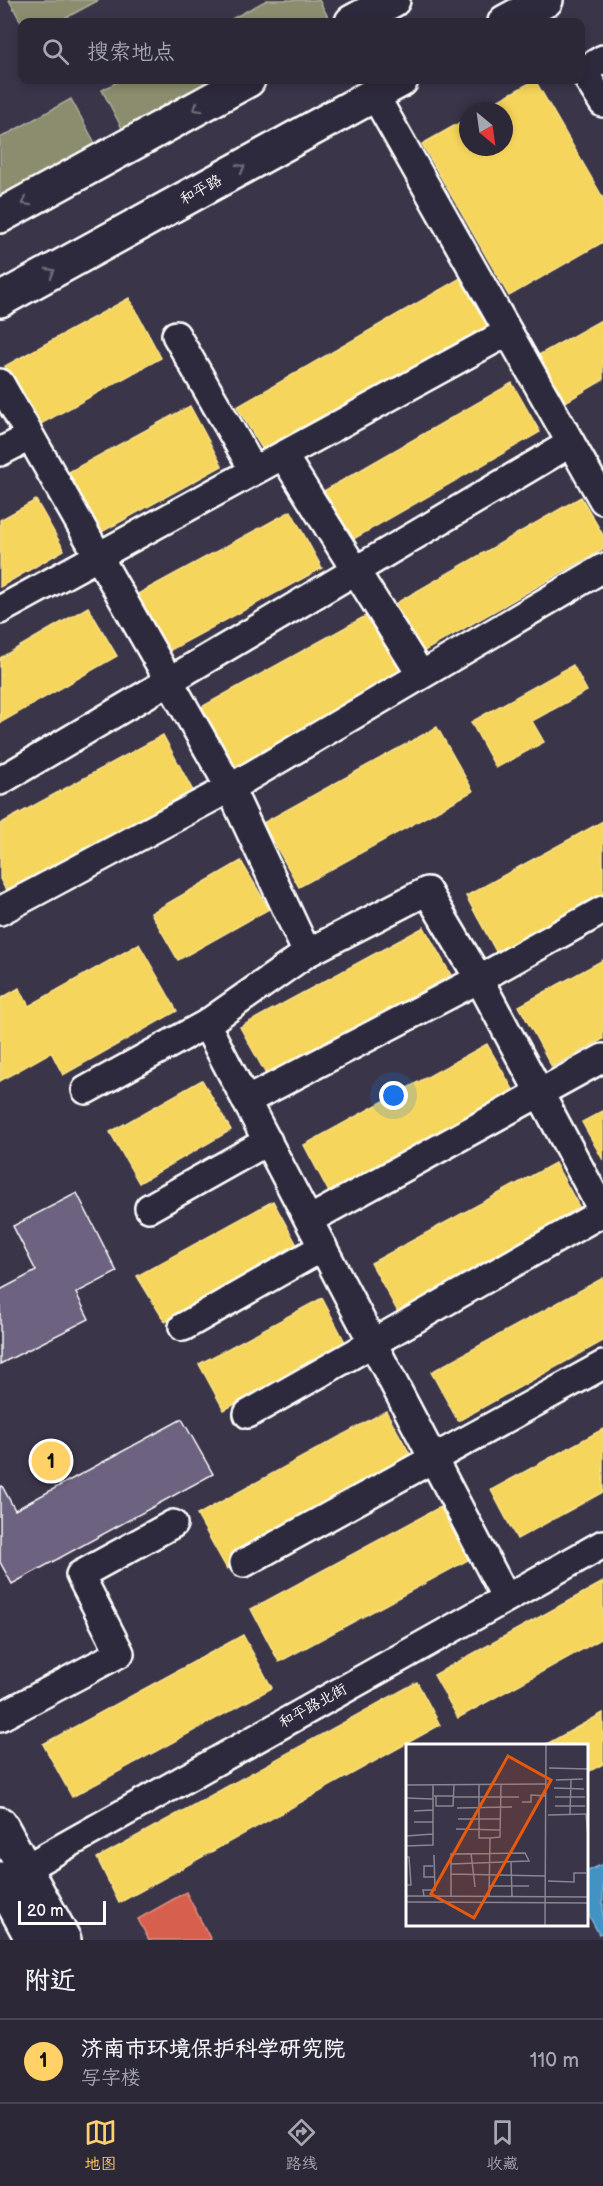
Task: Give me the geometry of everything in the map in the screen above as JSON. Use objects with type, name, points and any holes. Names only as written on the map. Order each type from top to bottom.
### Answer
[{"type":"main road","points":[[359,18],[393,0]]},
{"type":"main road","points":[[512,18],[546,0]]},
{"type":"main road","points":[[0,216],[241,84]]},
{"type":"main road","name":"和平路","points":[[0,300],[388,87]]},
{"type":"main road","points":[[0,1824],[12,1874],[33,1940]]},
{"type":"main road","points":[[12,1874],[64,1940]]},
{"type":"street","points":[[585,70],[603,59]]},
{"type":"street","points":[[585,74],[603,103]]},
{"type":"street","points":[[388,87],[508,332],[603,500]]},
{"type":"street","points":[[0,610],[508,332]]},
{"type":"street","points":[[176,335],[254,471]]},
{"type":"street","points":[[0,383],[230,788],[307,953]]},
{"type":"street","points":[[0,453],[29,437]]},
{"type":"street","points":[[0,781],[571,443]]},
{"type":"street","points":[[283,455],[421,675]]},
{"type":"street","points":[[0,910],[230,788],[603,568]]},
{"type":"street","points":[[86,1090],[206,1024],[307,953],[427,891],[479,979],[603,1212],[248,1414]]},
{"type":"street","points":[[246,1101],[479,979],[603,910]]},
{"type":"street","points":[[206,1024],[506,1598]]},
{"type":"street","points":[[309,1220],[603,1058]]},
{"type":"street","points":[[149,1208],[268,1141]]},
{"type":"street","points":[[183,1327],[323,1247]]},
{"type":"street","points":[[244,1563],[603,1365]]},
{"type":"street","points":[[0,1717],[120,1653],[80,1575],[173,1524]]},
{"type":"street","name":"和平路北街","points":[[12,1874],[603,1544]]},
{"type":"building: 住宅","points":[[528,84],[537,84],[603,198],[603,242],[509,296],[422,144],[459,123],[459,156],[513,156],[513,102],[495,102]]},
{"type":"building: 住宅","points":[[464,276],[492,325],[266,455],[237,407]]},
{"type":"building: 住宅","points":[[129,298],[161,358],[37,426],[5,366]]},
{"type":"building: 住宅","points":[[603,319],[603,380],[562,404],[535,357]]},
{"type":"building: 住宅","points":[[512,383],[540,432],[350,541],[322,492]]},
{"type":"building: 住宅","points":[[190,406],[222,466],[98,534],[65,474]]},
{"type":"building: 住宅","points":[[581,497],[603,535],[603,549],[419,654],[391,606]]},
{"type":"building: 住宅","points":[[36,500],[64,550],[0,587],[0,520]]},
{"type":"building: 住宅","points":[[291,511],[322,568],[165,653],[134,596]]},
{"type":"building: 住宅","points":[[88,607],[117,656],[0,723],[0,658]]},
{"type":"building: 住宅","points":[[371,613],[406,678],[231,774],[196,710]]},
{"type":"building: 住宅","points":[[573,665],[587,691],[532,721],[544,742],[496,768],[471,722]]},
{"type":"building: 住宅","points":[[437,727],[473,791],[299,887],[263,823]]},
{"type":"building: 住宅","points":[[163,735],[200,804],[14,905],[0,879],[0,824]]},
{"type":"building: 住宅","points":[[603,821],[603,900],[499,957],[466,896]]},
{"type":"building: 住宅","points":[[241,861],[269,909],[178,960],[151,913]]},
{"type":"building: 住宅","points":[[424,927],[451,975],[267,1076],[240,1027]]},
{"type":"building: 住宅","points":[[139,944],[177,1011],[63,1075],[51,1052],[0,1081],[0,999],[19,988],[29,1006]]},
{"type":"building: 住宅","points":[[603,960],[603,1039],[552,1067],[519,1006]]},
{"type":"building: 住宅","points":[[487,1044],[515,1093],[330,1194],[304,1145]]},
{"type":"building: 住宅","points":[[202,1080],[231,1130],[139,1183],[110,1132]]},
{"type":"building: 住宅","points":[[603,1111],[603,1160],[582,1122]]},
{"type":"building: 住宅","points":[[555,1163],[582,1212],[398,1312],[371,1263]]},
{"type":"building: 住宅","points":[[273,1201],[298,1247],[165,1322],[137,1276]]},
{"type":"building: 住宅","points":[[603,1278],[603,1341],[458,1421],[431,1372]]},
{"type":"building: 住宅","points":[[322,1298],[346,1344],[224,1410],[199,1364]]},
{"type":"building: 住宅","points":[[386,1411],[416,1465],[227,1569],[197,1515]]},
{"type":"building: 住宅","points":[[603,1429],[603,1492],[517,1539],[491,1490]]},
{"type":"building: 住宅","points":[[440,1507],[468,1560],[279,1662],[251,1609]]},
{"type":"building: 住宅","points":[[603,1582],[603,1638],[458,1718],[434,1675]]},
{"type":"building: 住宅","points":[[243,1635],[272,1688],[72,1797],[43,1744]]},
{"type":"building: 住宅","points":[[417,1682],[440,1725],[119,1903],[97,1858]]},
{"type":"building: 住宅","points":[[603,1713],[603,1764],[588,1772],[588,1744],[547,1744]]},
{"type":"building: 商业","points":[[186,1892],[211,1940],[149,1940],[138,1919]]},
{"type":"building: 学校","points":[[603,1864],[603,1932],[599,1934],[588,1914],[588,1871]]},
{"type":"building: 工业","points":[[9,0],[99,0],[65,18],[19,18]]},
{"type":"building: 工业","points":[[267,0],[319,0],[328,18],[233,18]]},
{"type":"building: 工业","points":[[113,84],[214,84],[124,132],[102,90]]},
{"type":"building: 工业","points":[[71,99],[96,145],[0,199],[0,138]]},
{"type":"building: 其他","points":[[77,1193],[117,1272],[76,1293],[89,1319],[0,1364],[0,1290],[36,1271],[13,1226]]},
{"type":"building: 其他","points":[[182,1419],[213,1474],[12,1584],[0,1562],[0,1487],[2,1486],[15,1510]]},
{"type":"place","name":"济南市环境保护科学研究院","points":[[51,1461]]}]
